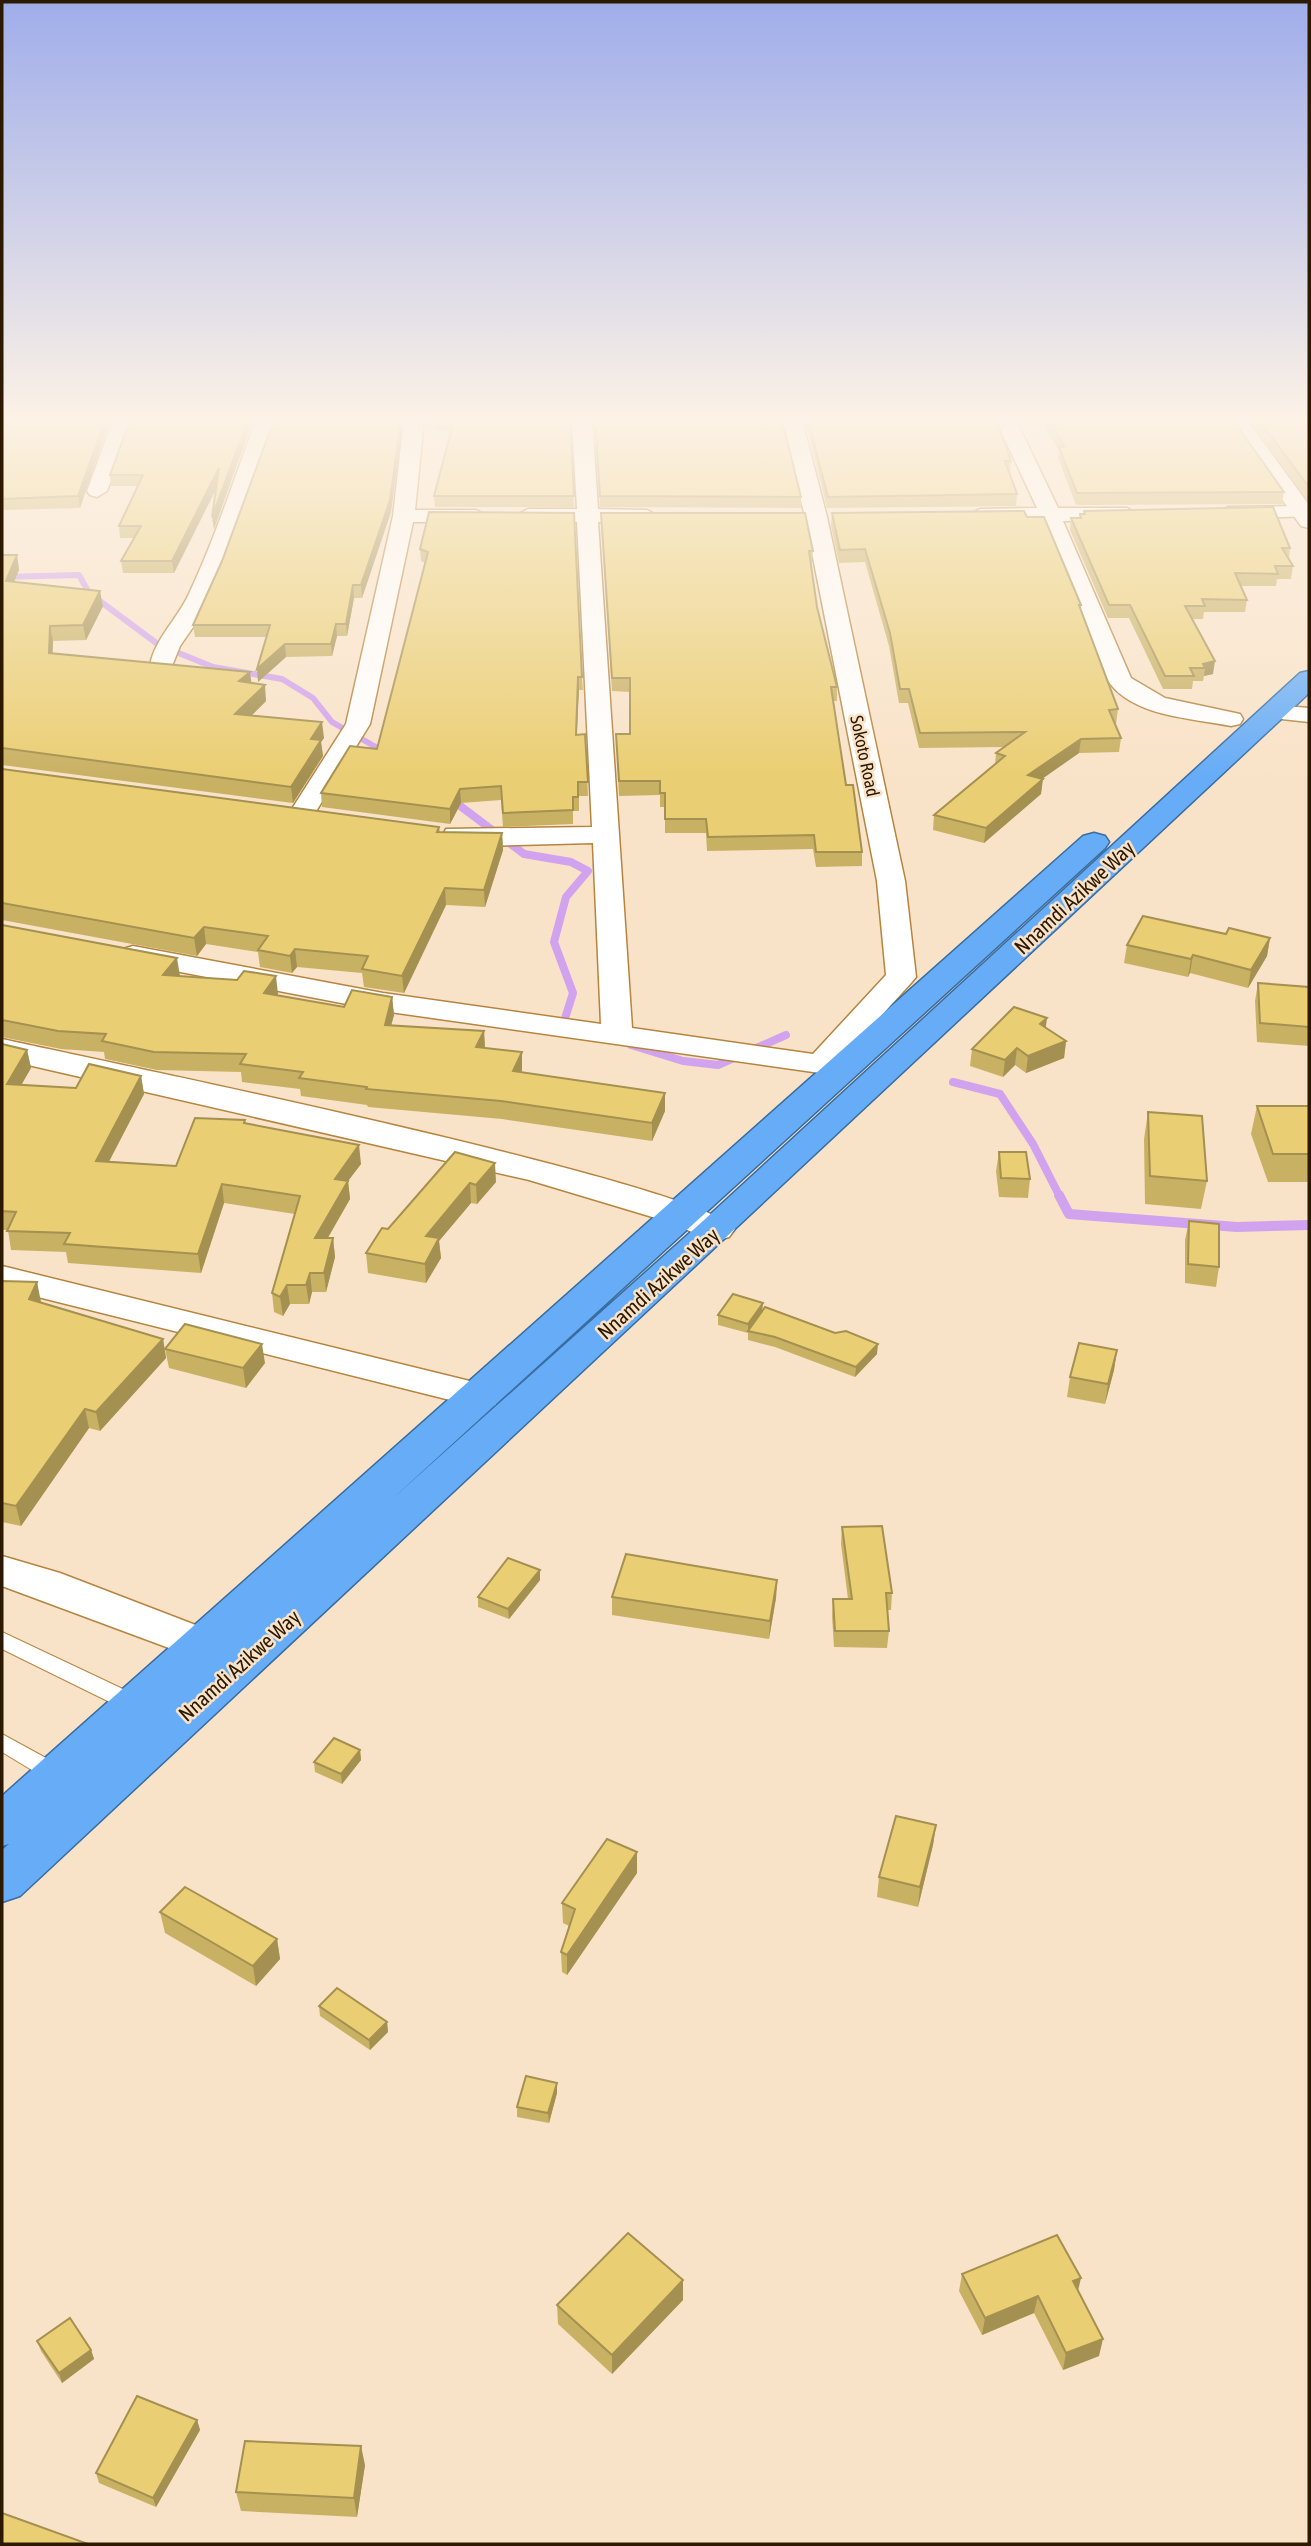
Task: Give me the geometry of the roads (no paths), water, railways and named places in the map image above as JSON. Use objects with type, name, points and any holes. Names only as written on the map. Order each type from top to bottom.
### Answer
[{"type":"highway","name":"Nnamdi Azikwe Way","points":[[2,1881],[1231,719],[1309,649]]},
{"type":"highway","name":"Nnamdi Azikwe Way","points":[[2,1826],[482,1396],[699,1222],[1291,713],[1309,679]]},
{"type":"street","points":[[163,658],[186,622],[222,539]]},
{"type":"street","points":[[301,815],[352,734],[399,539]]},
{"type":"street","points":[[111,951],[383,1002],[617,1034],[587,539]]},
{"type":"street","name":"Sokoto Road","points":[[617,1034],[820,1064],[901,977],[891,881],[820,539]]},
{"type":"street","points":[[1060,539],[1119,681],[1129,691],[1149,700],[1231,719]]},
{"type":"street","points":[[274,812],[328,819]]},
{"type":"street","points":[[437,833],[488,838],[604,835]]},
{"type":"street","points":[[2,1049],[537,1171],[699,1222]]},
{"type":"street","points":[[2,1277],[482,1396]]},
{"type":"street","points":[[2,1571],[46,1584],[204,1645]]},
{"type":"lane","points":[[2,1640],[136,1705]]},
{"type":"lane","points":[[2,1742],[58,1775]]},
{"type":"waterway","points":[[2,577],[79,575],[89,593],[159,645],[213,667],[282,679],[313,698],[332,722],[388,754]]},
{"type":"waterway","points":[[451,799],[524,854],[571,862],[588,871],[566,897],[554,942],[573,993],[562,1028]]},
{"type":"waterway","points":[[631,1045],[683,1061],[718,1065],[786,1035]]},
{"type":"waterway","points":[[953,1082],[1000,1094],[1033,1144],[1060,1197]]},
{"type":"waterway","points":[[1059,1195],[1069,1214],[1237,1227],[1309,1225]]}]
